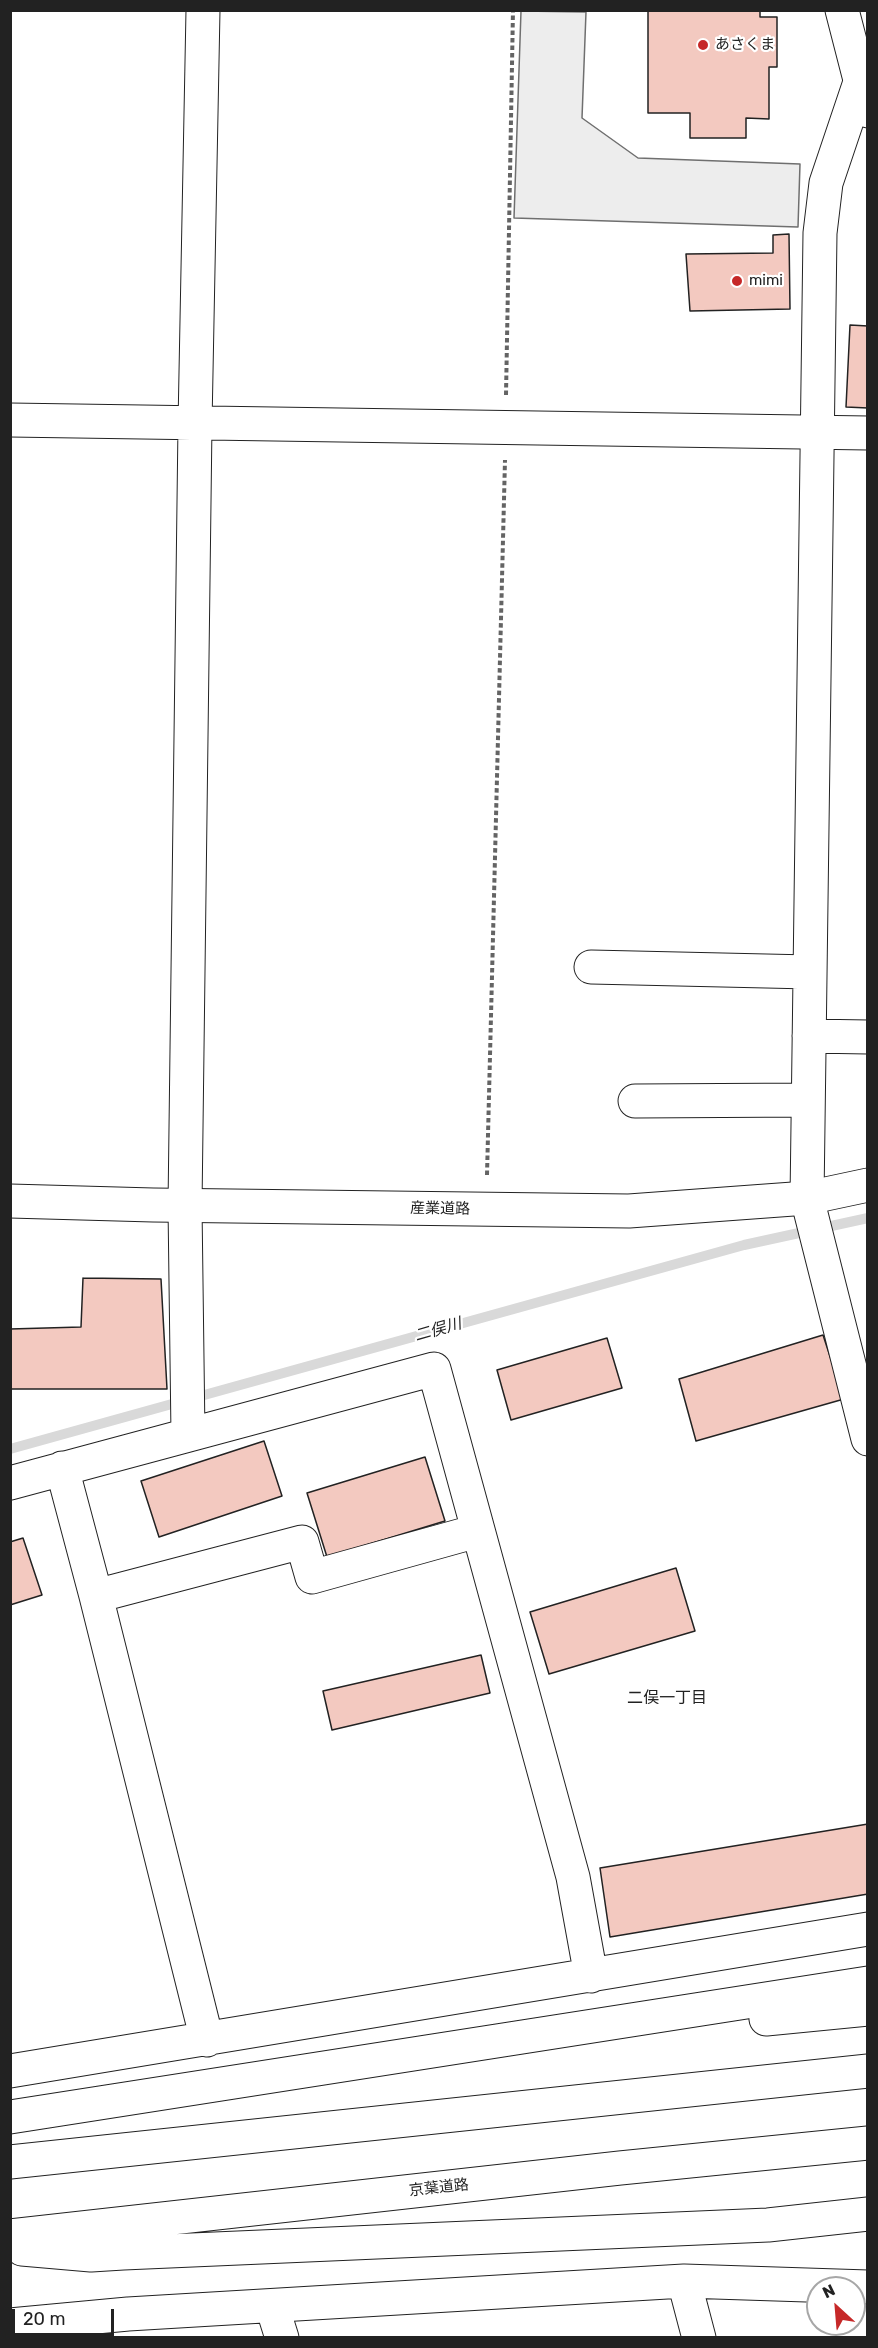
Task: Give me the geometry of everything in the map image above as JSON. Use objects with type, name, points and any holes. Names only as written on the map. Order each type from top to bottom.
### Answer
[{"type":"main road","points":[[188,1435],[185,1206],[203,10]]},
{"type":"main road","points":[[842,10],[863,98],[826,183],[820,233],[807,1198],[867,1439]]},
{"type":"main road","points":[[10,420],[867,433]]},
{"type":"main road","points":[[591,967],[810,972]]},
{"type":"main road","points":[[809,1036],[867,1037]]},
{"type":"main road","points":[[635,1101],[808,1100]]},
{"type":"main road","name":"産業道路","points":[[10,1201],[185,1206],[629,1211],[807,1198],[867,1185]]},
{"type":"main road","points":[[10,1483],[434,1369],[573,1877],[591,1976]]},
{"type":"main road","points":[[62,1468],[207,2040]]},
{"type":"main road","points":[[96,1596],[302,1542],[312,1577],[477,1531]]},
{"type":"main road","points":[[10,2071],[867,1929]]},
{"type":"main road","points":[[10,2117],[867,1983]]},
{"type":"main road","points":[[403,2055],[867,2009]]},
{"type":"main road","points":[[10,2162],[867,2071]]},
{"type":"main road","name":"京葉道路","points":[[10,2236],[867,2143]]},
{"type":"main road","points":[[10,2248],[91,2255],[768,2225],[867,2214]]},
{"type":"main road","points":[[768,2225],[867,2230]]},
{"type":"main road","points":[[684,2281],[699,2337]]},
{"type":"main road","points":[[10,2325],[128,2314],[684,2281],[867,2287]]},
{"type":"main road","points":[[272,2306],[282,2337]]},
{"type":"path","points":[[486,1209],[506,428],[513,10]]},
{"type":"shaded area","points":[[521,11],[586,12],[582,118],[638,158],[800,164],[798,227],[514,218]]},
{"type":"building","points":[[648,10],[760,10],[760,17],[777,17],[777,67],[769,67],[769,119],[746,118],[746,138],[690,138],[690,113],[648,113]]},
{"type":"building","points":[[789,234],[790,309],[690,311],[686,254],[773,253],[773,235]]},
{"type":"building","points":[[850,325],[868,326],[868,408],[846,407]]},
{"type":"building","points":[[83,1278],[161,1279],[167,1389],[10,1389],[10,1329],[81,1327]]},
{"type":"building","points":[[823,1335],[844,1399],[696,1441],[679,1379]]},
{"type":"building","points":[[607,1338],[622,1388],[511,1420],[497,1370]]},
{"type":"building","points":[[264,1441],[282,1496],[159,1537],[141,1481]]},
{"type":"building","points":[[425,1457],[445,1521],[327,1557],[307,1493]]},
{"type":"building","points":[[23,1538],[42,1595],[10,1605],[10,1542]]},
{"type":"building","points":[[676,1568],[695,1631],[549,1674],[530,1612]]},
{"type":"building","points":[[481,1655],[490,1693],[332,1730],[323,1691]]},
{"type":"building","points":[[868,1824],[868,1894],[610,1937],[600,1868]]},
{"type":"waterway","name":"二俣川","points":[[10,1449],[744,1245],[868,1218]]},
{"type":"place","name":"あさくま","points":[[703,45]]},
{"type":"place","name":"mimi","points":[[737,281]]},
{"type":"district","name":"二俣一丁目","points":[[667,1698]]}]
